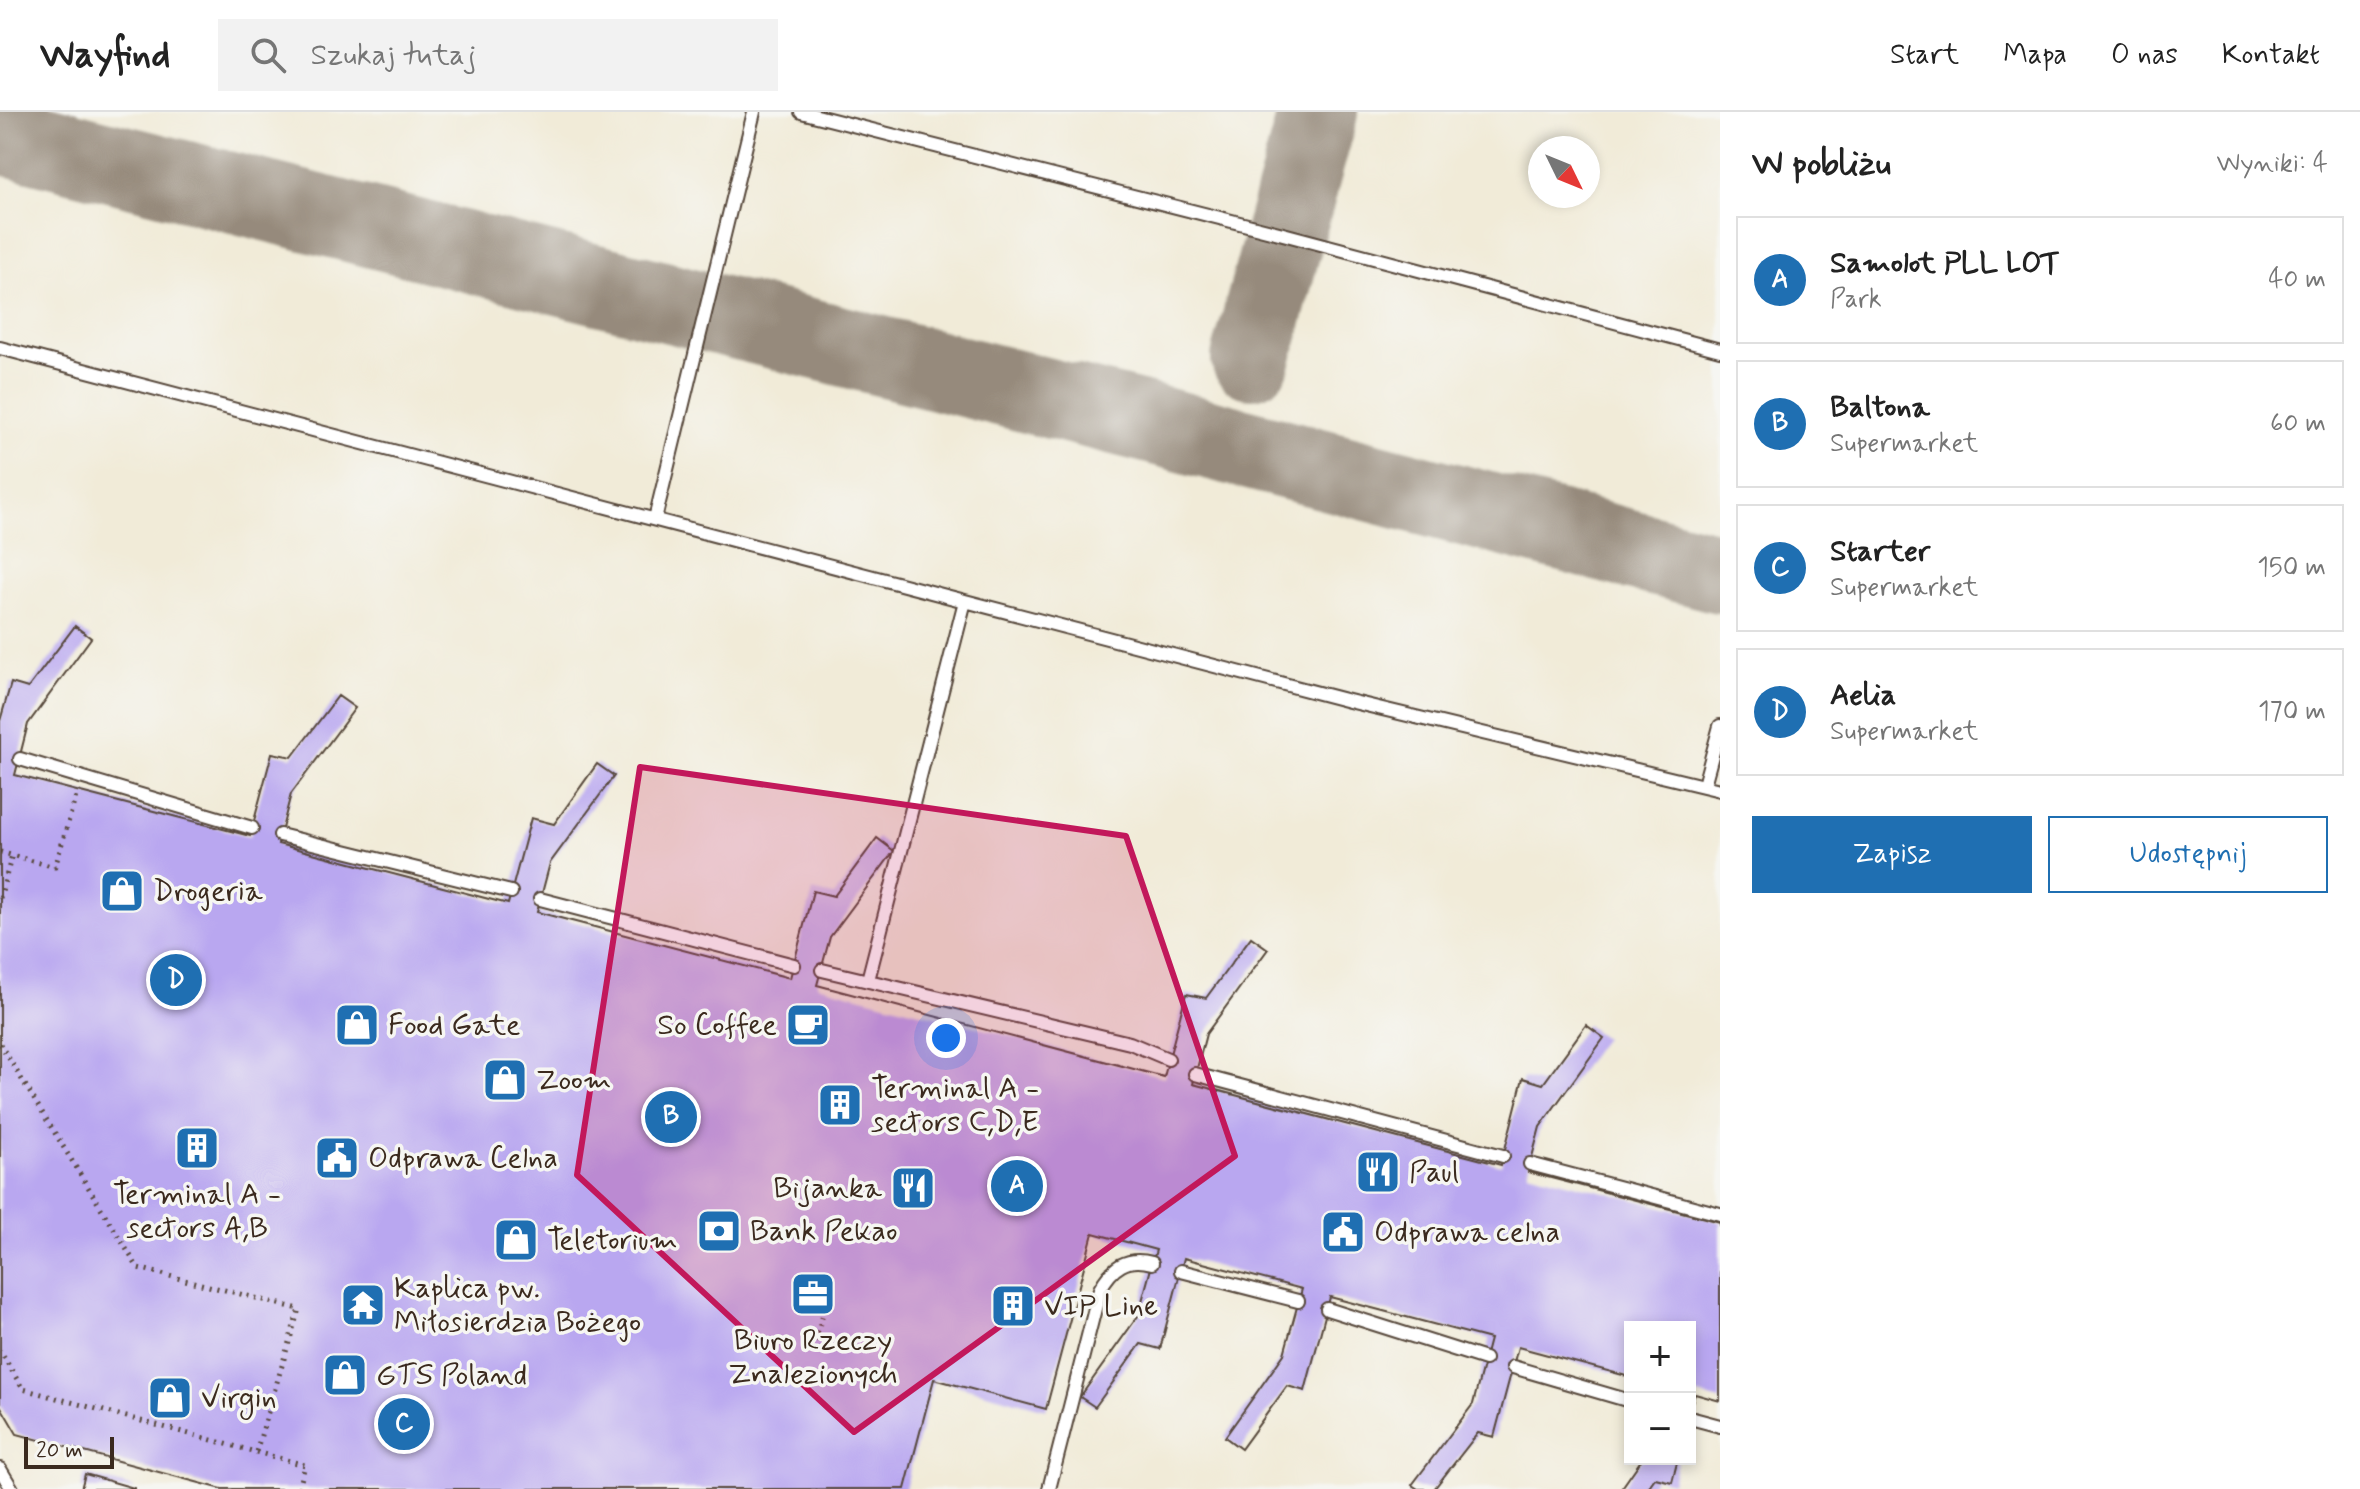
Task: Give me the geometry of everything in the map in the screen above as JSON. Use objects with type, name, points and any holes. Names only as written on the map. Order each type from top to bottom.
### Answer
[{"type":"lane","points":[[655,519],[754,112]]},
{"type":"lane","points":[[801,112],[1283,234],[1720,350]]},
{"type":"lane","points":[[0,348],[1349,701],[1720,790]]},
{"type":"lane","points":[[868,980],[965,601]]},
{"type":"lane","points":[[1704,785],[1720,726]]},
{"type":"lane","points":[[20,759],[252,828]]},
{"type":"lane","points":[[280,835],[511,892]]},
{"type":"lane","points":[[540,899],[794,965]]},
{"type":"lane","points":[[822,970],[1130,1043],[1168,1059]]},
{"type":"lane","points":[[1195,1074],[1503,1156]]},
{"type":"lane","points":[[1530,1164],[1720,1214]]},
{"type":"lane","points":[[1049,1489],[1100,1289],[1107,1275],[1122,1263],[1133,1260],[1152,1263]]},
{"type":"lane","points":[[1181,1271],[1298,1301]]},
{"type":"lane","points":[[1327,1309],[1485,1359]]},
{"type":"lane","points":[[1513,1367],[1624,1399]]},
{"type":"lane","points":[[1696,1420],[1720,1426]]},
{"type":"lane","points":[[0,1469],[12,1489]]},
{"type":"path","points":[[0,852],[55,867],[78,791]]},
{"type":"path","points":[[0,898],[12,855]]},
{"type":"path","points":[[0,1044],[138,1268],[299,1309],[256,1452]]},
{"type":"path","points":[[813,1349],[828,1296]]},
{"type":"path","points":[[0,1351],[23,1389],[305,1465],[299,1489]]},
{"type":"highlighted area","points":[[640,767],[1126,836],[1235,1156],[854,1432],[577,1175]]},
{"type":"building","name":"Terminal A - sectors C,D,E","points":[[75,626],[91,638],[28,724],[15,775],[250,836],[272,753],[292,757],[338,696],[355,708],[291,794],[278,844],[508,904],[531,818],[554,824],[597,764],[614,776],[550,863],[537,912],[790,978],[813,891],[834,896],[877,838],[894,851],[830,937],[817,985],[1164,1077],[1186,994],[1206,998],[1251,937],[1268,949],[1206,1034],[1193,1084],[1501,1165],[1523,1078],[1543,1084],[1586,1025],[1604,1038],[1540,1127],[1528,1172],[1720,1222],[1720,1401],[1696,1394],[1696,1321],[1624,1321],[1624,1375],[1518,1347],[1494,1437],[1478,1433],[1434,1489],[1418,1489],[1412,1485],[1473,1404],[1490,1339],[1330,1297],[1305,1391],[1287,1386],[1241,1449],[1225,1437],[1284,1354],[1302,1289],[1184,1258],[1160,1349],[1141,1344],[1095,1407],[1080,1397],[1138,1316],[1156,1250],[1093,1233],[1046,1409],[934,1379],[905,1489],[222,1489],[17,1434],[0,1405],[0,721],[11,683],[28,688]]},
{"type":"building","points":[[1638,1465],[1676,1465],[1672,1482],[1655,1478],[1647,1489],[1621,1489]]},
{"type":"building","points":[[85,1474],[134,1488],[134,1489],[81,1489]]},
{"type":"taxiway","points":[[1251,359],[1318,112]]},
{"type":"taxiway","points":[[0,134],[1151,424],[1720,573]]},
{"type":"place","name":"Drogeria","points":[[122,891]]},
{"type":"place","name":"Aelia","points":[[176,980]]},
{"type":"place","name":"Food Gate","points":[[357,1025]]},
{"type":"place","name":"So Coffee","points":[[808,1025]]},
{"type":"place","name":"Zoom","points":[[505,1080]]},
{"type":"place","name":"Terminal A - sectors C,D,E","points":[[840,1105]]},
{"type":"place","name":"Baltona","points":[[671,1117]]},
{"type":"place","name":"Terminal A - sectors A,B","points":[[197,1148]]},
{"type":"place","name":"Odprawa Celna","points":[[337,1158]]},
{"type":"place","name":"Paul","points":[[1378,1172]]},
{"type":"place","name":"Samolot PLL LOT","points":[[1017,1186]]},
{"type":"place","name":"Bijanka","points":[[913,1188]]},
{"type":"place","name":"Bank Pekao","points":[[719,1231]]},
{"type":"place","name":"Odprawa celna","points":[[1343,1232]]},
{"type":"place","name":"Teletorium","points":[[516,1240]]},
{"type":"place","name":"Biuro Rzeczy Znalezionych","points":[[813,1294]]},
{"type":"place","name":"Kaplica pw. Miłosierdzia Bożego","points":[[363,1305]]},
{"type":"place","name":"VIP Line","points":[[1013,1306]]},
{"type":"place","name":"GTS Poland","points":[[345,1375]]},
{"type":"place","name":"Virgin","points":[[170,1398]]},
{"type":"place","name":"Starter","points":[[404,1424]]}]
